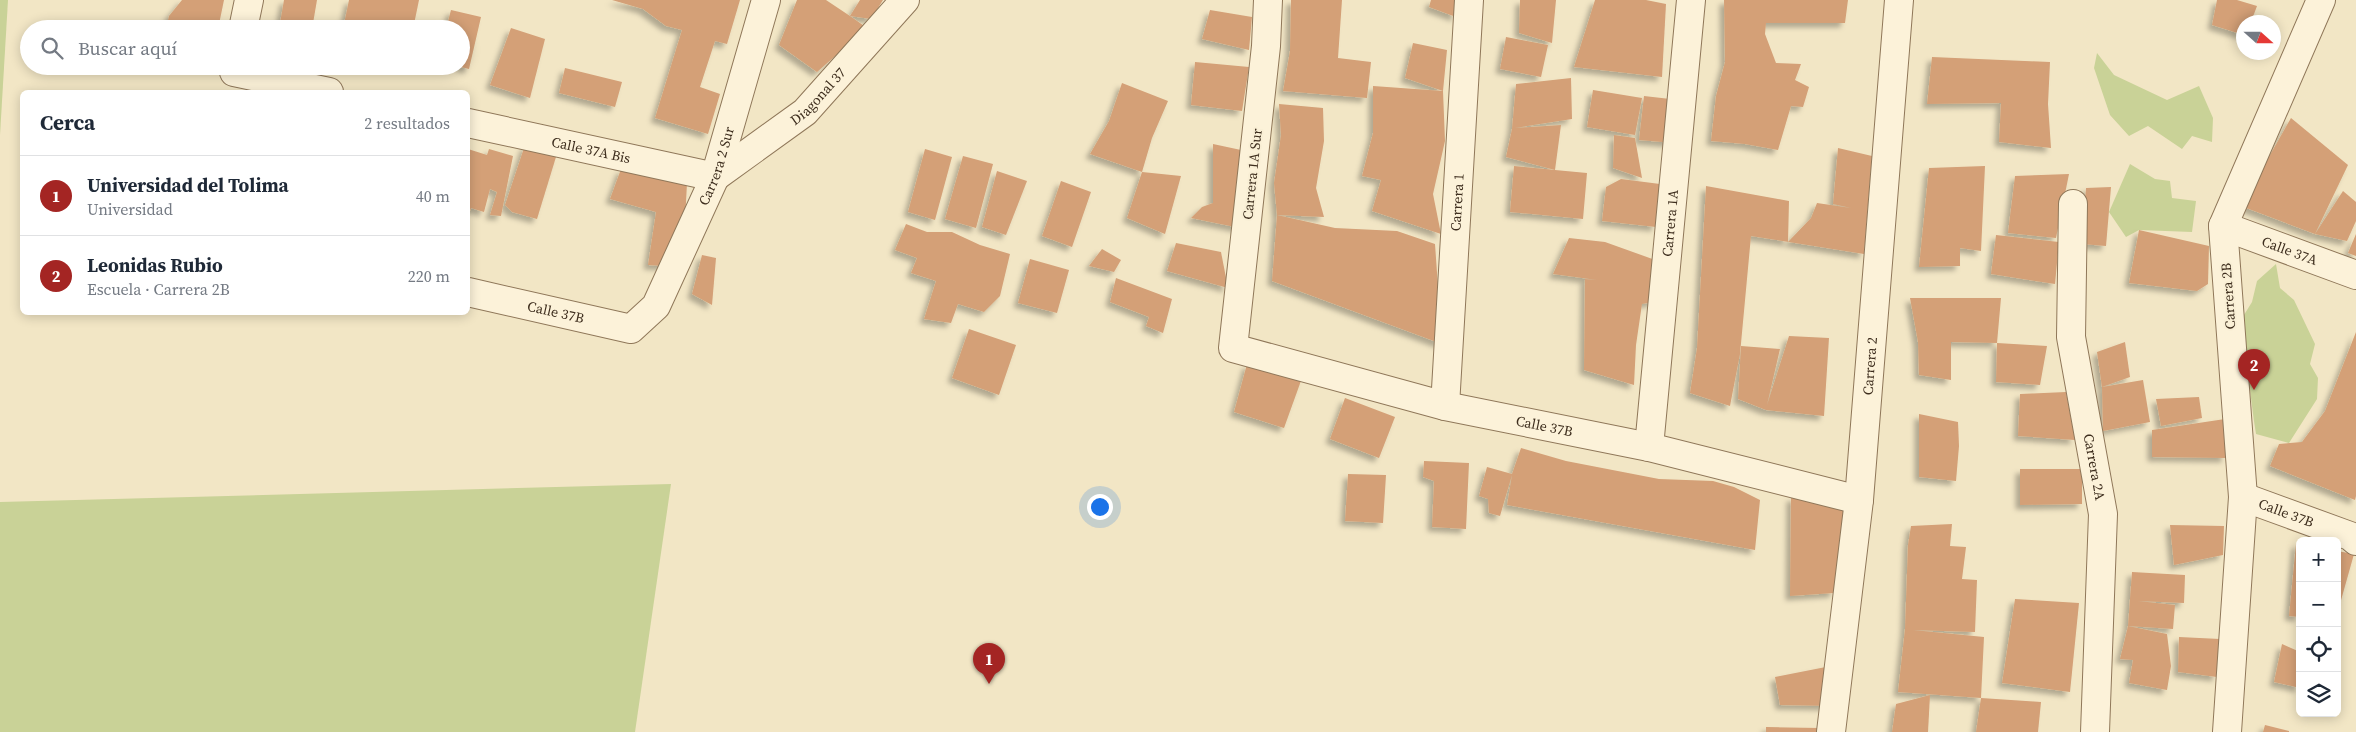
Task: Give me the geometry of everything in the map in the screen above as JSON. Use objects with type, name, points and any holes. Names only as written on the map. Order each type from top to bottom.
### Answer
[{"type":"street","points":[[245,20],[249,0]]},
{"type":"street","name":"Carrera 2 Sur","points":[[642,321],[656,306],[715,177],[766,0]]},
{"type":"street","name":"Diagonal 37","points":[[715,177],[805,112],[905,0]]},
{"type":"street","name":"Carrera 1A Sur","points":[[1233,348],[1266,46],[1268,0]]},
{"type":"street","name":"Carrera 1","points":[[1444,406],[1469,0]]},
{"type":"street","name":"Carrera 1A","points":[[1649,447],[1691,0]]},
{"type":"street","name":"Carrera 2","points":[[1831,732],[1858,500],[1899,0]]},
{"type":"street","name":"Carrera 2B","points":[[2227,732],[2243,497],[2223,226],[2321,0]]},
{"type":"street","points":[[233,77],[316,90]]},
{"type":"street","name":"Calle 37A Bis","points":[[470,123],[715,177]]},
{"type":"street","name":"Carrera 2A","points":[[2073,204],[2071,337],[2103,514],[2095,732]]},
{"type":"street","name":"Calle 37A","points":[[2223,226],[2356,275]]},
{"type":"street","name":"Calle 37B","points":[[470,292],[631,329],[642,321]]},
{"type":"street","name":"Calle 37B","points":[[1233,348],[1444,406],[1649,447],[1858,500]]},
{"type":"street","name":"Calle 37B","points":[[2243,497],[2354,532]]},
{"type":"green space","points":[[0,0],[8,0],[0,135]]},
{"type":"green space","points":[[2097,53],[2114,75],[2167,100],[2199,86],[2213,118],[2212,142],[2192,136],[2182,149],[2148,126],[2129,136],[2110,115],[2094,68]]},
{"type":"green space","points":[[2130,164],[2155,179],[2170,181],[2172,198],[2196,201],[2192,232],[2139,230],[2126,237],[2109,212]]},
{"type":"green space","points":[[2276,264],[2280,288],[2294,300],[2315,344],[2310,364],[2318,378],[2317,399],[2289,443],[2256,434],[2247,365],[2239,323],[2252,302],[2257,281]]},
{"type":"green space","points":[[671,484],[635,732],[0,732],[0,502]]},
{"type":"building","points":[[182,0],[224,0],[220,20],[168,20],[169,16]]},
{"type":"building","points":[[284,0],[317,0],[314,20],[281,20]]},
{"type":"building","points":[[349,0],[419,0],[415,20],[345,20]]},
{"type":"building","points":[[612,0],[740,0],[727,44],[715,41],[700,87],[720,94],[708,134],[655,118],[682,30],[666,26],[643,9]]},
{"type":"building","points":[[797,0],[826,0],[867,28],[817,72],[779,45]]},
{"type":"building","points":[[860,0],[883,0],[871,19],[850,16]]},
{"type":"building","points":[[1291,0],[1342,0],[1338,58],[1371,62],[1367,98],[1283,91],[1290,51]]},
{"type":"building","points":[[1431,0],[1457,0],[1456,17],[1429,7]]},
{"type":"building","points":[[1520,0],[1556,0],[1552,43],[1519,33]]},
{"type":"building","points":[[1595,0],[1646,0],[1666,4],[1662,77],[1574,67]]},
{"type":"building","points":[[1724,0],[1848,0],[1845,23],[1766,23],[1765,34],[1776,63],[1801,64],[1795,80],[1809,87],[1803,107],[1791,106],[1778,150],[1745,144],[1711,141],[1716,96],[1725,62]]},
{"type":"building","points":[[2217,0],[2237,0],[2257,6],[2254,15],[2236,15],[2236,32],[2212,25]]},
{"type":"building","points":[[451,10],[481,17],[470,65],[470,20],[448,20]]},
{"type":"building","points":[[1210,10],[1252,17],[1249,50],[1202,39]]},
{"type":"building","points":[[511,28],[545,39],[530,98],[490,85]]},
{"type":"building","points":[[1506,37],[1548,45],[1541,77],[1500,69]]},
{"type":"building","points":[[1413,43],[1447,50],[1443,91],[1405,78]]},
{"type":"building","points":[[1932,57],[2050,62],[2048,104],[2051,148],[1999,142],[2001,103],[1927,104]]},
{"type":"building","points":[[1195,62],[1249,67],[1242,111],[1191,105]]},
{"type":"building","points":[[565,68],[622,82],[615,107],[559,93]]},
{"type":"building","points":[[1571,78],[1572,119],[1515,128],[1561,125],[1555,170],[1506,157],[1512,129],[1516,84]]},
{"type":"building","points":[[1122,83],[1168,101],[1152,138],[1142,172],[1090,154],[1109,121]]},
{"type":"building","points":[[1373,86],[1443,91],[1445,141],[1433,194],[1441,234],[1372,211],[1381,180],[1362,176],[1373,133]]},
{"type":"building","points":[[1593,90],[1642,98],[1635,135],[1587,127]]},
{"type":"building","points":[[1644,96],[1679,100],[1674,143],[1639,140]]},
{"type":"building","points":[[1279,104],[1323,108],[1324,141],[1316,188],[1324,217],[1277,215],[1274,183],[1281,135]]},
{"type":"building","points":[[2291,118],[2348,165],[2315,234],[2241,206]]},
{"type":"building","points":[[1614,135],[1635,138],[1642,178],[1613,168]]},
{"type":"building","points":[[1213,144],[1241,150],[1240,228],[1191,218],[1202,207],[1213,203]]},
{"type":"building","points":[[525,145],[556,157],[537,219],[512,212],[505,205]]},
{"type":"building","points":[[1838,148],[1872,156],[1864,254],[1788,242],[1811,218],[1817,203],[1851,208],[1833,204]]},
{"type":"building","points":[[489,149],[513,156],[501,216],[490,215],[497,192],[490,189],[484,212],[471,208],[470,211],[470,150],[487,155]]},
{"type":"building","points":[[925,149],[952,157],[935,220],[908,212]]},
{"type":"building","points":[[963,156],[993,164],[976,228],[945,219]]},
{"type":"building","points":[[1514,166],[1587,173],[1583,219],[1510,212]]},
{"type":"building","points":[[1985,166],[1981,251],[1960,248],[1960,266],[1919,267],[1929,168]]},
{"type":"building","points":[[621,169],[687,183],[685,221],[665,266],[648,265],[656,212],[610,199]]},
{"type":"building","points":[[997,171],[1027,181],[1006,235],[982,227]]},
{"type":"building","points":[[1142,172],[1181,176],[1165,234],[1127,218]]},
{"type":"building","points":[[2069,174],[2056,238],[2008,233],[2015,176]]},
{"type":"building","points":[[1621,179],[1660,184],[1656,227],[1602,221],[1606,187]]},
{"type":"building","points":[[1061,181],[1091,192],[1072,247],[1042,236]]},
{"type":"building","points":[[1706,186],[1789,201],[1788,242],[1751,236],[1740,354],[1730,406],[1690,393],[1697,348]]},
{"type":"building","points":[[2111,187],[2106,246],[2082,244],[2086,188]]},
{"type":"building","points":[[2343,191],[2356,202],[2356,221],[2347,241],[2315,234]]},
{"type":"building","points":[[1277,215],[1335,228],[1397,231],[1435,244],[1442,344],[1272,281]]},
{"type":"building","points":[[906,224],[927,232],[952,232],[980,245],[1010,254],[1000,296],[984,312],[958,304],[951,323],[924,319],[936,281],[911,273],[917,258],[895,250]]},
{"type":"building","points":[[2139,230],[2209,246],[2208,284],[2197,291],[2129,283]]},
{"type":"building","points":[[2356,234],[2356,256],[2348,253]]},
{"type":"building","points":[[1996,235],[2059,242],[2055,284],[1991,274]]},
{"type":"building","points":[[1569,238],[1605,242],[1658,261],[1659,301],[1642,304],[1636,345],[1634,385],[1584,370],[1585,279],[1597,280],[1553,274]]},
{"type":"building","points":[[1176,243],[1221,252],[1228,288],[1167,271]]},
{"type":"building","points":[[1102,249],[1121,260],[1114,272],[1089,266]]},
{"type":"building","points":[[702,255],[716,258],[712,305],[692,294]]},
{"type":"building","points":[[1030,259],[1069,270],[1057,313],[1018,303]]},
{"type":"building","points":[[1116,278],[1172,299],[1163,333],[1146,326],[1149,317],[1110,302]]},
{"type":"building","points":[[1910,298],[2001,298],[1997,343],[1951,342],[1951,380],[1919,375],[1918,342]]},
{"type":"building","points":[[969,329],[1016,345],[999,395],[952,378]]},
{"type":"building","points":[[2356,332],[2355,500],[2270,466],[2279,444],[2302,442],[2325,411]]},
{"type":"building","points":[[1789,336],[1829,338],[1824,416],[1766,410],[1738,399],[1741,346],[1780,349],[1767,405]]},
{"type":"building","points":[[2125,342],[2130,377],[2102,387],[2097,352]]},
{"type":"building","points":[[1997,343],[2047,346],[2040,385],[1996,382]]},
{"type":"building","points":[[1247,364],[1302,378],[1284,428],[1234,412]]},
{"type":"building","points":[[2143,380],[2150,422],[2103,431],[2102,387]]},
{"type":"building","points":[[2066,392],[2075,440],[2018,436],[2020,394]]},
{"type":"building","points":[[2199,397],[2202,418],[2161,426],[2156,399]]},
{"type":"building","points":[[1345,398],[1395,417],[1379,458],[1330,439]]},
{"type":"building","points":[[1919,414],[1958,422],[1959,446],[1956,481],[1919,477]]},
{"type":"building","points":[[2225,419],[2226,458],[2152,457],[2152,430]]},
{"type":"building","points":[[1521,448],[1566,461],[1659,479],[1713,481],[1734,487],[1760,500],[1755,550],[1507,505],[1512,475],[1500,516],[1489,513],[1488,499],[1479,496],[1487,467],[1512,474]]},
{"type":"building","points":[[1424,461],[1469,463],[1466,529],[1432,527],[1434,481],[1423,477]]},
{"type":"building","points":[[2020,469],[2082,469],[2082,504],[2020,505]]},
{"type":"building","points":[[1348,474],[1386,475],[1383,523],[1345,521]]},
{"type":"building","points":[[1791,497],[1850,499],[1834,593],[1790,596]]},
{"type":"building","points":[[1952,524],[1950,546],[1966,547],[1962,579],[1977,580],[1975,632],[1913,630],[1984,637],[1981,698],[1898,692],[1905,629],[1908,545],[1911,526]]},
{"type":"building","points":[[2170,525],[2224,526],[2223,555],[2174,565]]},
{"type":"building","points":[[2296,544],[2296,617],[2289,616]]},
{"type":"building","points":[[2341,552],[2354,554],[2341,600]]},
{"type":"building","points":[[2132,572],[2185,575],[2184,603],[2138,601],[2175,605],[2173,629],[2128,626]]},
{"type":"building","points":[[2015,599],[2079,603],[2070,692],[2002,683]]},
{"type":"building","points":[[2128,626],[2167,634],[2171,666],[2167,690],[2129,683],[2133,660],[2120,659]]},
{"type":"building","points":[[2179,637],[2220,639],[2217,677],[2178,672]]},
{"type":"building","points":[[2282,644],[2296,650],[2296,687],[2274,682]]},
{"type":"building","points":[[1836,665],[1834,706],[1780,705],[1775,677]]},
{"type":"building","points":[[1930,695],[1928,732],[1892,732],[1896,704]]},
{"type":"building","points":[[1981,698],[2041,702],[2038,732],[1976,732]]},
{"type":"building","points":[[2265,725],[2289,731],[2289,732],[2263,732]]},
{"type":"building","points":[[1766,727],[1820,728],[1820,732],[1766,732]]},
{"type":"place","name":"Leonidas Rubio","points":[[2254,390]]},
{"type":"place","name":"Universidad del Tolima","points":[[989,684]]}]
